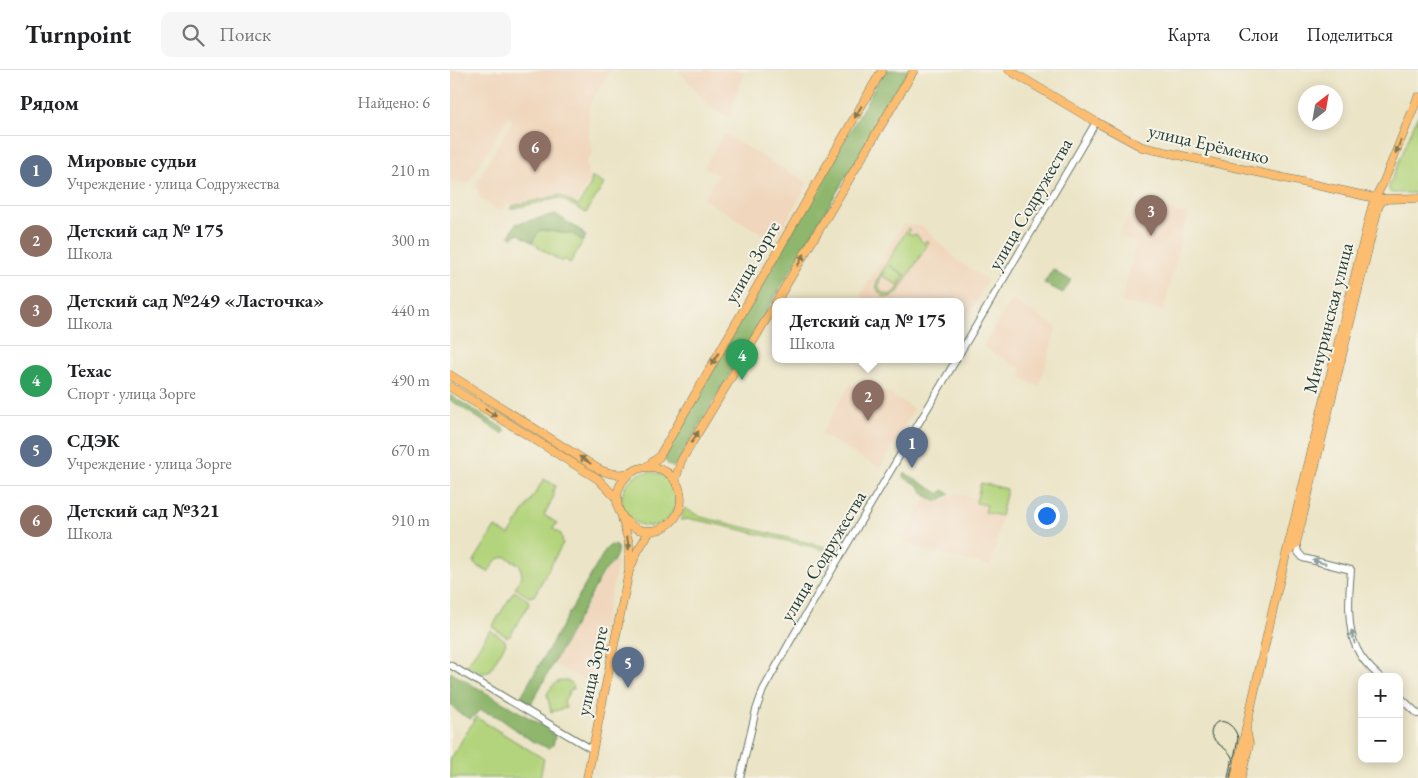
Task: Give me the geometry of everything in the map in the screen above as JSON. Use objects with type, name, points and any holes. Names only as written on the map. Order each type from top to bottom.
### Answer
[{"type":"main road","name":"улица Зорге","points":[[646,467],[659,457],[882,70]]},
{"type":"main road","points":[[778,298],[914,70]]},
{"type":"main road","name":"улица Ерёменко","points":[[1009,70],[1142,147],[1375,198],[1418,198]]},
{"type":"main road","name":"Мичуринская улица","points":[[1235,778],[1256,680],[1375,198],[1415,111],[1418,97]]},
{"type":"main road","points":[[1365,195],[1378,188],[1384,181]]},
{"type":"main road","points":[[1384,181],[1385,192],[1389,199]]},
{"type":"main road","name":"Мичуринская улица","points":[[1296,544],[1378,208],[1380,203],[1389,199]]},
{"type":"main road","points":[[675,481],[681,461],[772,309]]},
{"type":"main road","points":[[450,376],[600,470],[620,475],[646,467],[662,470],[669,474],[679,489],[681,498],[676,516],[670,523],[650,531],[639,529],[629,524],[622,516],[618,507],[618,489],[630,473]]},
{"type":"main road","points":[[450,387],[598,479],[617,499]]},
{"type":"main road","name":"улица Зорге","points":[[587,778],[629,571],[629,543],[622,516]]},
{"type":"main road","name":"улица Зорге","points":[[629,571],[638,550],[650,531]]},
{"type":"main road","points":[[1287,553],[1296,544]]},
{"type":"main road","name":"Мичуринская улица","points":[[1241,778],[1249,744],[1246,728]]},
{"type":"street","name":"улица Содружества","points":[[964,346],[1096,122]]},
{"type":"street","name":"улица Содружества","points":[[740,778],[762,690],[954,363]]},
{"type":"street","points":[[1296,544],[1298,552],[1303,558],[1351,570],[1350,609],[1353,639],[1357,650],[1377,673]]},
{"type":"street","points":[[450,665],[593,750]]},
{"type":"street","points":[[1403,700],[1418,714]]},
{"type":"shaded area","points":[[450,70],[469,70],[468,80],[474,70],[610,70],[589,105],[589,138],[593,152],[586,163],[590,181],[576,203],[560,195],[513,205],[508,203],[504,208],[497,210],[479,197],[476,183],[513,120],[508,117],[468,184],[450,181]]},
{"type":"shaded area","points":[[678,70],[744,70],[730,118],[711,108]]},
{"type":"shaded area","points":[[724,134],[808,183],[775,241],[703,199],[718,175],[704,167]]},
{"type":"shaded area","points":[[1140,203],[1187,214],[1163,312],[1122,302],[1136,244],[1118,235]]},
{"type":"shaded area","points":[[903,224],[922,226],[959,262],[988,280],[964,320],[964,298],[864,298],[860,296]]},
{"type":"shaded area","points":[[1011,300],[1057,327],[1039,387],[1021,377],[1021,369],[983,347]]},
{"type":"shaded area","points":[[850,384],[887,392],[914,409],[880,468],[821,434]]},
{"type":"shaded area","points":[[979,482],[1008,489],[991,566],[923,550],[923,548],[902,541],[926,498],[936,504],[957,493],[975,498]]},
{"type":"shaded area","points":[[618,561],[591,684],[554,664],[607,570]]},
{"type":"green space","points":[[885,70],[909,70],[673,467],[666,462],[665,453]]},
{"type":"green space","points":[[1418,115],[1418,193],[1391,193],[1389,186]]},
{"type":"green space","points":[[592,177],[604,184],[586,213],[560,198],[510,209],[512,206],[560,195],[578,206],[590,186]]},
{"type":"green space","points":[[555,214],[583,232],[586,236],[583,241],[573,234],[540,230],[532,242],[517,233],[513,238],[509,236],[516,224]]},
{"type":"green space","points":[[908,228],[910,230],[908,234],[917,235],[924,244],[926,240],[929,242],[898,292],[894,295],[890,297],[882,296],[877,290],[877,280]],"holes":[[[889,265],[906,275],[896,291],[889,295],[881,292],[879,284],[885,271],[883,276],[898,285],[904,275]]]},
{"type":"green space","points":[[539,230],[573,234],[583,241],[570,263],[564,259],[562,262],[532,242]]},
{"type":"green space","points":[[1053,269],[1058,274],[1071,280],[1063,293],[1044,283]]},
{"type":"green space","points":[[450,395],[506,430],[503,434],[450,400]]},
{"type":"green space","points":[[649,472],[659,474],[668,480],[674,489],[676,499],[674,509],[668,518],[659,524],[649,526],[639,524],[630,518],[624,509],[622,499],[624,489],[630,480],[639,474]]},
{"type":"green space","points":[[905,473],[940,494],[943,490],[950,494],[936,502],[925,495],[918,485],[903,477]]},
{"type":"green space","points":[[544,479],[556,486],[553,491],[554,496],[544,515],[557,523],[553,529],[561,534],[563,543],[534,596],[529,597],[515,588],[522,576],[520,565],[506,557],[497,559],[488,572],[474,564],[474,561],[495,527],[509,535]]},
{"type":"green space","points":[[981,483],[1007,489],[1001,516],[985,512],[987,505],[976,503]]},
{"type":"green space","points":[[684,508],[701,517],[835,549],[839,552],[707,522],[690,519],[680,520]]},
{"type":"green space","points":[[611,545],[617,546],[615,558],[603,573],[530,706],[527,707],[525,705],[526,700],[521,697],[523,693],[606,549]]},
{"type":"green space","points":[[514,591],[528,600],[529,604],[510,636],[507,637],[492,627]]},
{"type":"green space","points":[[490,630],[505,640],[506,643],[489,672],[482,673],[467,665]]},
{"type":"green space","points":[[450,672],[545,727],[555,736],[553,745],[548,748],[532,741],[498,717],[480,710],[471,719],[459,713],[450,704]]},
{"type":"green space","points":[[566,680],[572,683],[574,689],[571,689],[564,701],[566,708],[551,712],[547,694],[555,684]]},
{"type":"green space","points":[[476,717],[544,759],[540,778],[450,778],[450,760]]},
{"type":"tram line","points":[[1228,778],[1232,757],[1215,741],[1211,734],[1213,727],[1219,722],[1224,722],[1232,727],[1238,738],[1230,778]]},
{"type":"place","name":"Детский сад №321","points":[[535,172]]},
{"type":"place","name":"Детский сад №249 «Ласточка»","points":[[1151,236]]},
{"type":"place","name":"Техас","points":[[742,380]]},
{"type":"place","name":"Детский сад № 175","points":[[868,421]]},
{"type":"place","name":"Мировые судьи","points":[[912,468]]},
{"type":"place","name":"СДЭК","points":[[628,688]]}]
